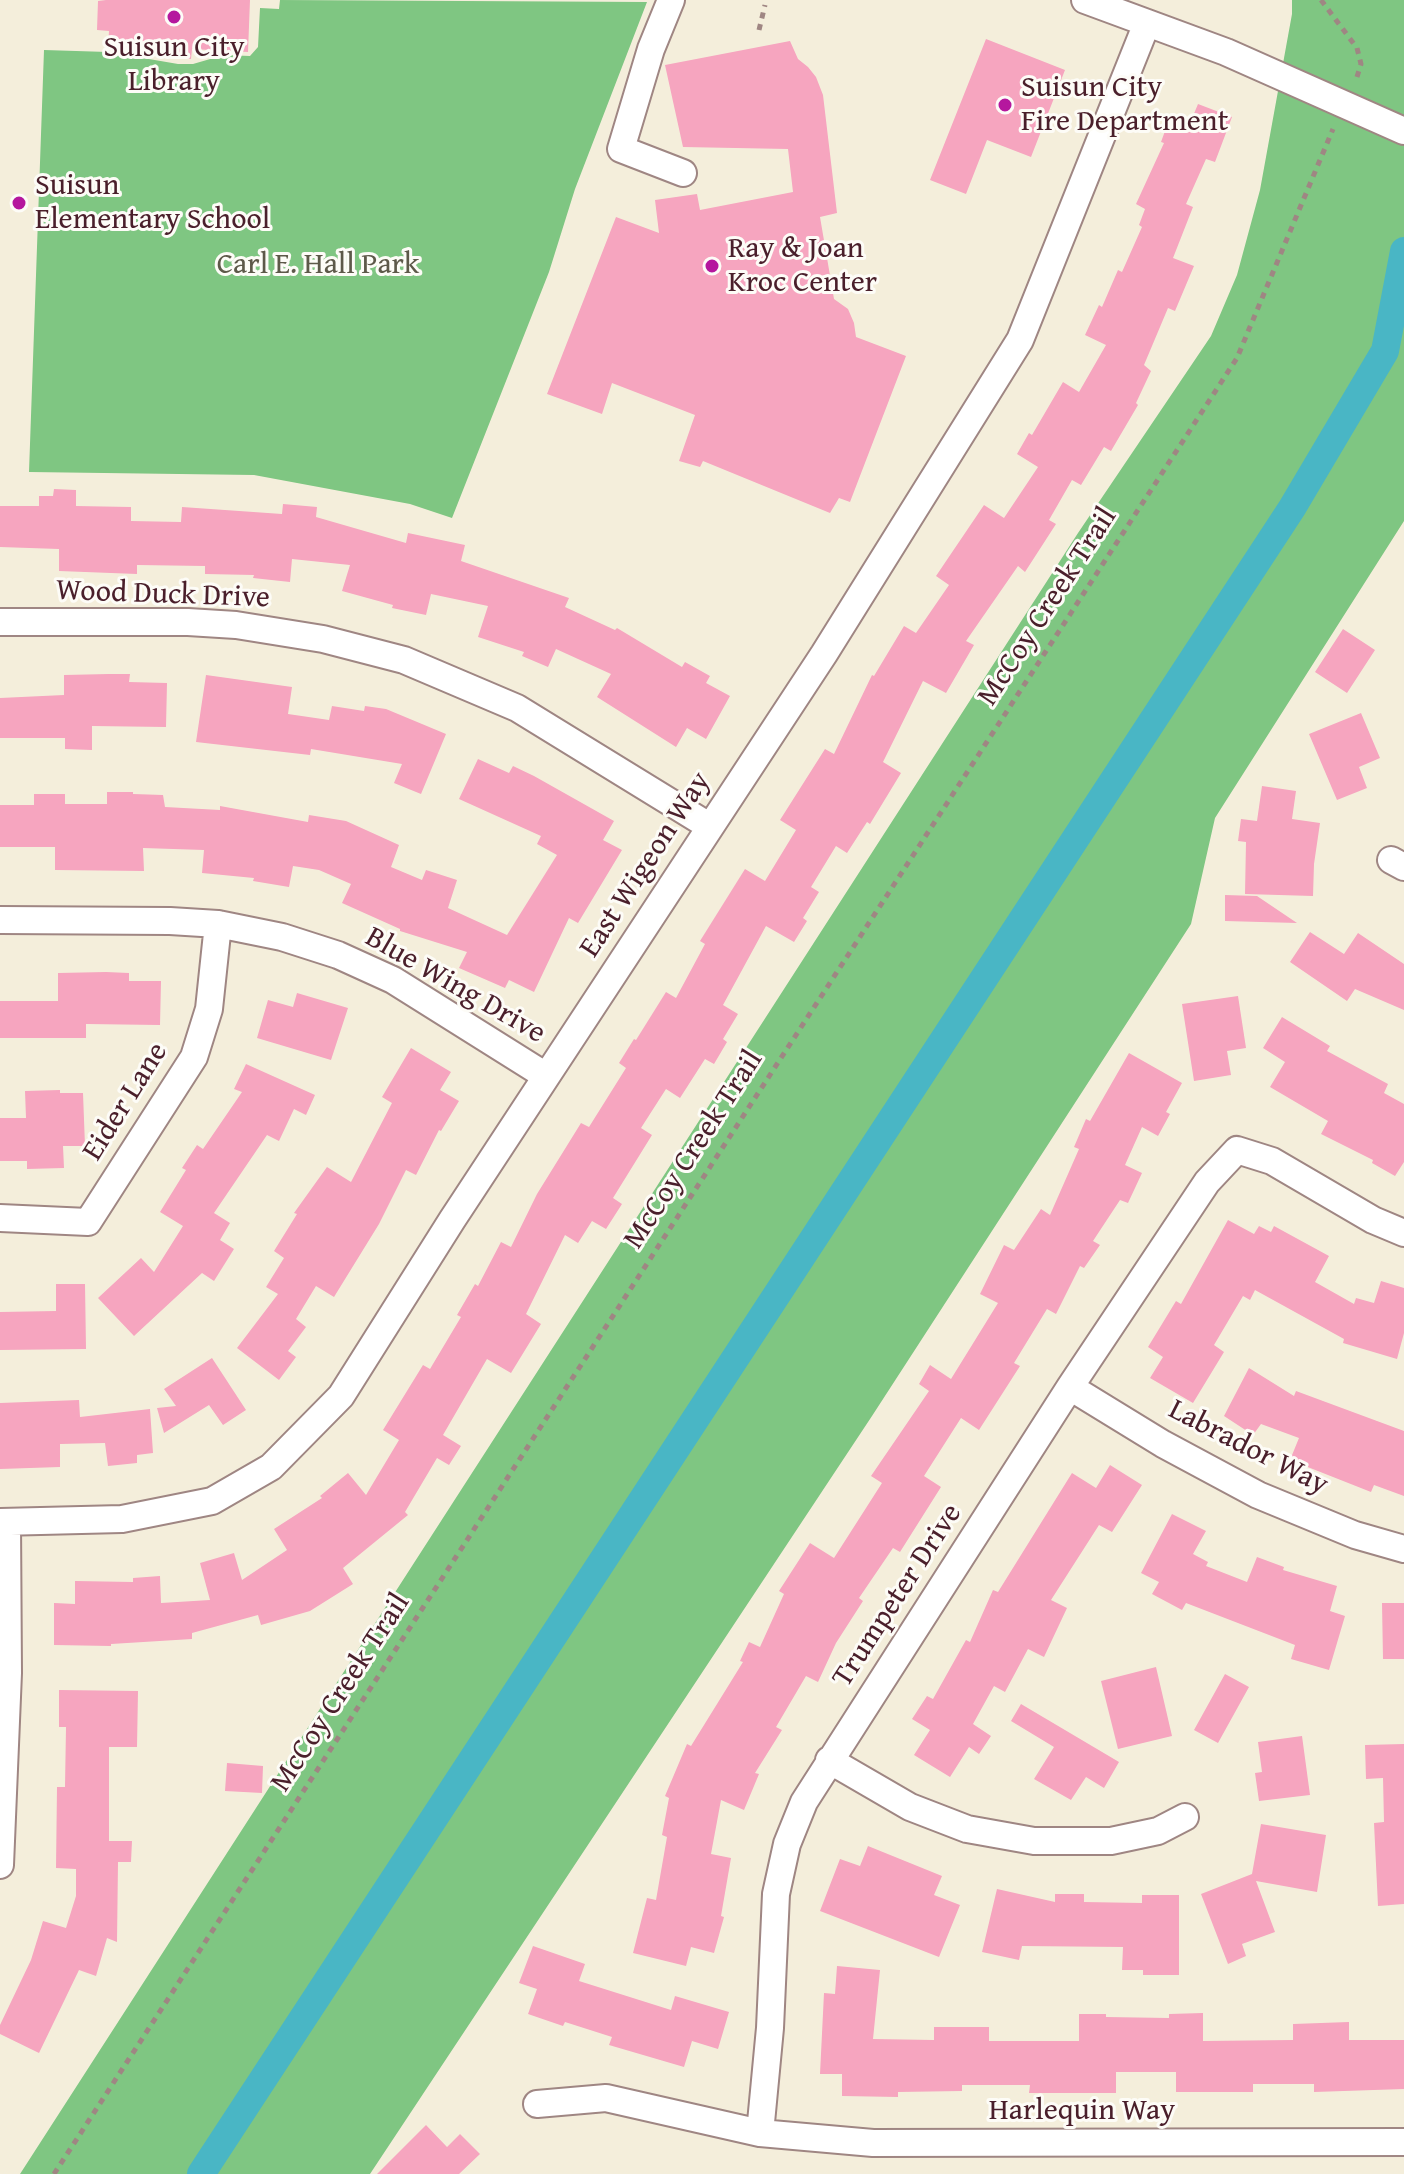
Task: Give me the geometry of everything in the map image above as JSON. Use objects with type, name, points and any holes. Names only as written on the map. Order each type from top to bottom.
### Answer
[{"type":"street","points":[[671,0],[651,49],[621,149],[683,173]]},
{"type":"street","points":[[1085,0],[1226,52],[1404,131]]},
{"type":"street","name":"East Wigeon Way","points":[[3,1522],[122,1519],[212,1501],[271,1467],[341,1396],[546,1076],[824,654],[1020,340],[1147,23]]},
{"type":"street","name":"Wood Duck Drive","points":[[0,622],[236,625],[323,639],[404,660],[517,708],[709,826]]},
{"type":"street","name":"Blue Wing Drive","points":[[0,920],[170,921],[218,924],[282,937],[338,955],[393,980],[546,1076]]},
{"type":"street","name":"Eider Lane","points":[[0,1218],[88,1222],[194,1057],[209,1009],[218,924]]},
{"type":"street","name":"Trumpeter Drive","points":[[760,2133],[770,2028],[776,1894],[787,1844],[804,1802],[1070,1387],[1207,1182],[1237,1150],[1272,1161],[1373,1220],[1404,1233]]},
{"type":"street","name":"Labrador Way","points":[[1070,1387],[1163,1444],[1258,1495],[1355,1535],[1404,1549]]},
{"type":"street","points":[[0,1865],[8,1673],[3,1522]]},
{"type":"street","points":[[829,1760],[910,1807],[967,1829],[1034,1841],[1111,1841],[1158,1831],[1185,1817]]},
{"type":"street","name":"Harlequin Way","points":[[537,2104],[606,2098],[760,2133],[873,2143],[1404,2142]]},
{"type":"path","points":[[1321,0],[1357,48],[1361,64],[1356,80]]},
{"type":"path","points":[[759,30],[765,5]]},
{"type":"path","name":"McCoy Creek Trail","points":[[54,2174],[1237,358],[1333,129]]},
{"type":"green space","name":"Carl E. Hall Park","points":[[280,0],[647,2],[575,189],[549,272],[452,518],[410,504],[254,475],[29,472],[44,50],[108,52],[178,64],[193,64],[224,55],[250,56],[258,47],[260,8],[279,9]]},
{"type":"green space","points":[[1292,0],[1404,0],[1404,521],[1215,818],[1191,924],[872,1416],[370,2174],[20,2174],[1078,533],[1211,336],[1237,275],[1260,190]]},
{"type":"building","name":"Suisun City Library","points":[[250,0],[248,52],[192,49],[191,59],[163,57],[163,49],[108,47],[109,31],[97,30],[98,1]]},
{"type":"building","name":"Suisun City Fire Department","points":[[986,39],[1065,70],[1031,157],[987,140],[966,194],[930,180]]},
{"type":"building","name":"Ray & Joan Kroc Center","points":[[790,41],[798,59],[816,77],[823,95],[837,213],[820,217],[834,299],[848,309],[856,337],[906,356],[850,502],[839,498],[830,513],[703,461],[700,467],[679,461],[695,415],[612,383],[602,414],[547,394],[616,217],[659,233],[655,200],[697,194],[700,210],[793,192],[788,149],[683,147],[665,65]]},
{"type":"building","points":[[1198,104],[1232,117],[1215,162],[1206,159],[1186,204],[1193,207],[1173,258],[1194,266],[1175,311],[1168,308],[1144,365],[1151,371],[1136,403],[1138,405],[1111,451],[1104,447],[1081,485],[1072,480],[1049,520],[1056,524],[1025,572],[1018,566],[966,641],[974,645],[946,693],[923,681],[883,762],[901,773],[870,824],[867,822],[847,853],[836,846],[811,887],[819,892],[803,918],[807,921],[794,942],[766,926],[723,1005],[738,1014],[723,1039],[727,1042],[714,1064],[705,1059],[680,1098],[666,1089],[641,1128],[652,1135],[613,1198],[622,1204],[606,1229],[592,1221],[578,1243],[565,1235],[526,1314],[541,1324],[511,1373],[487,1359],[443,1435],[461,1446],[449,1465],[437,1458],[405,1512],[408,1515],[343,1568],[353,1584],[310,1611],[261,1625],[258,1615],[192,1633],[192,1639],[111,1646],[54,1645],[54,1603],[75,1604],[75,1581],[133,1582],[133,1578],[160,1576],[161,1603],[210,1600],[200,1563],[234,1553],[242,1580],[287,1550],[274,1529],[322,1498],[320,1496],[348,1473],[366,1495],[399,1440],[383,1430],[423,1365],[430,1369],[461,1317],[457,1315],[475,1284],[478,1286],[501,1242],[511,1247],[537,1194],[581,1123],[589,1127],[626,1068],[619,1063],[666,992],[676,998],[705,944],[700,941],[745,869],[765,881],[796,830],[780,820],[825,749],[834,754],[872,675],[904,626],[916,633],[949,585],[936,576],[984,505],[1004,518],[1038,467],[1017,454],[1029,433],[1032,435],[1063,382],[1079,392],[1106,345],[1085,335],[1099,305],[1102,307],[1118,270],[1122,272],[1142,227],[1139,225],[1145,209],[1136,204],[1164,143],[1161,142],[1169,120],[1188,128]]},
{"type":"building","points":[[54,489],[76,490],[76,506],[131,507],[131,521],[181,522],[182,507],[282,514],[283,504],[317,507],[316,517],[406,543],[408,533],[465,545],[461,561],[569,598],[565,607],[615,630],[617,628],[682,667],[685,662],[710,676],[706,683],[730,696],[706,739],[687,728],[676,747],[597,697],[611,674],[556,649],[548,667],[522,656],[524,652],[478,637],[488,606],[431,594],[426,615],[392,608],[393,605],[342,591],[350,565],[292,559],[290,582],[253,578],[254,575],[205,574],[205,566],[137,565],[137,574],[59,571],[59,549],[0,547],[0,506],[39,506],[39,496],[53,496]]},
{"type":"building","points":[[1343,629],[1375,650],[1347,693],[1315,672]]},
{"type":"building","points":[[130,674],[129,682],[167,683],[166,727],[92,726],[92,750],[65,749],[65,738],[0,738],[0,698],[64,695],[64,675]]},
{"type":"building","points":[[206,675],[292,687],[288,714],[329,720],[332,706],[364,711],[365,706],[386,709],[446,734],[421,794],[394,783],[402,764],[311,749],[310,755],[196,742]]},
{"type":"building","points":[[1361,713],[1380,758],[1359,767],[1367,788],[1337,800],[1309,734]]},
{"type":"building","points":[[478,759],[509,773],[513,766],[614,821],[603,840],[622,850],[578,923],[569,918],[534,992],[509,980],[505,988],[459,968],[467,952],[400,931],[342,903],[351,884],[319,870],[293,866],[289,887],[253,881],[254,878],[202,873],[204,850],[143,848],[144,871],[55,870],[55,847],[0,847],[0,805],[34,805],[34,794],[65,794],[65,804],[107,804],[107,792],[133,792],[163,795],[165,807],[220,810],[220,806],[308,822],[309,815],[346,821],[399,845],[391,867],[422,880],[426,870],[457,880],[448,908],[507,935],[557,855],[537,844],[541,836],[459,799]]},
{"type":"building","points":[[1262,786],[1296,791],[1292,819],[1320,823],[1313,896],[1245,894],[1246,842],[1238,841],[1241,819],[1257,821]]},
{"type":"building","points":[[1225,895],[1257,896],[1297,923],[1225,921]]},
{"type":"building","points":[[1310,932],[1344,954],[1358,933],[1404,964],[1404,1010],[1355,989],[1347,1001],[1290,962]]},
{"type":"building","points":[[58,973],[129,973],[129,981],[161,981],[160,1025],[86,1024],[86,1038],[0,1038],[0,1001],[58,1001]]},
{"type":"building","points":[[297,993],[348,1008],[331,1060],[257,1038],[268,1000],[293,1007]]},
{"type":"building","points":[[1238,996],[1246,1048],[1227,1051],[1231,1075],[1194,1081],[1182,1004]]},
{"type":"building","points":[[1282,1017],[1330,1046],[1327,1051],[1388,1084],[1384,1093],[1404,1104],[1404,1162],[1395,1176],[1372,1163],[1373,1160],[1321,1134],[1328,1121],[1270,1087],[1285,1062],[1263,1048]]},
{"type":"building","points":[[411,1048],[451,1072],[440,1090],[459,1101],[439,1130],[416,1175],[406,1170],[379,1224],[334,1297],[316,1286],[296,1319],[306,1327],[288,1351],[296,1357],[279,1380],[237,1348],[278,1294],[266,1287],[284,1258],[274,1251],[297,1214],[294,1213],[327,1167],[351,1182],[392,1103],[382,1097]]},
{"type":"building","points":[[1129,1053],[1182,1083],[1166,1112],[1170,1114],[1158,1136],[1142,1127],[1125,1165],[1142,1173],[1128,1203],[1120,1200],[1093,1241],[1100,1245],[1084,1268],[1080,1266],[1056,1314],[1047,1309],[1014,1363],[1020,1366],[979,1430],[961,1418],[924,1476],[941,1487],[900,1552],[893,1548],[859,1598],[863,1601],[836,1643],[818,1682],[806,1676],[776,1727],[782,1730],[755,1773],[759,1774],[744,1810],[721,1800],[711,1854],[731,1858],[721,1916],[724,1917],[714,1953],[691,1947],[686,1966],[633,1953],[647,1898],[656,1900],[667,1837],[662,1835],[669,1798],[665,1796],[687,1744],[691,1746],[743,1662],[740,1661],[749,1642],[760,1647],[784,1594],[779,1591],[810,1543],[834,1558],[882,1483],[871,1476],[929,1391],[919,1384],[930,1365],[951,1379],[998,1303],[980,1294],[1004,1245],[1014,1250],[1041,1209],[1050,1215],[1079,1149],[1074,1147],[1086,1119],[1090,1121]]},
{"type":"building","points":[[246,1064],[315,1095],[306,1115],[294,1109],[279,1141],[267,1135],[214,1213],[230,1223],[220,1240],[234,1249],[214,1281],[202,1273],[134,1336],[98,1298],[141,1258],[154,1272],[183,1226],[160,1212],[186,1170],[182,1168],[197,1145],[203,1149],[242,1092],[234,1089]]},
{"type":"building","points":[[60,1090],[60,1093],[83,1093],[85,1146],[63,1146],[64,1168],[27,1169],[27,1161],[0,1161],[0,1118],[26,1118],[25,1091]]},
{"type":"building","points":[[1228,1220],[1254,1234],[1259,1226],[1271,1232],[1274,1226],[1329,1256],[1315,1282],[1354,1304],[1356,1298],[1374,1303],[1381,1281],[1404,1288],[1404,1333],[1397,1359],[1343,1343],[1344,1339],[1255,1290],[1250,1300],[1243,1296],[1214,1345],[1224,1352],[1193,1403],[1150,1378],[1163,1357],[1148,1347],[1176,1301],[1181,1304]]},
{"type":"building","points":[[56,1284],[85,1284],[86,1349],[0,1350],[0,1312],[56,1311]]},
{"type":"building","points":[[212,1358],[246,1410],[223,1425],[209,1405],[164,1433],[157,1408],[176,1406],[164,1389]]},
{"type":"building","points":[[1249,1368],[1294,1396],[1296,1391],[1404,1431],[1404,1496],[1374,1485],[1371,1492],[1290,1460],[1299,1438],[1261,1424],[1253,1435],[1224,1416]]},
{"type":"building","points":[[79,1400],[80,1417],[150,1409],[153,1453],[137,1455],[137,1463],[108,1466],[105,1443],[60,1444],[60,1467],[0,1469],[0,1403]]},
{"type":"building","points":[[1110,1465],[1142,1485],[1112,1532],[1099,1525],[1051,1600],[1067,1608],[1044,1657],[1028,1649],[1005,1692],[994,1686],[973,1724],[991,1736],[979,1754],[969,1747],[950,1777],[914,1755],[930,1730],[912,1719],[927,1696],[933,1699],[966,1640],[970,1642],[993,1590],[998,1592],[1072,1473],[1096,1488]]},
{"type":"building","points":[[1172,1514],[1206,1531],[1193,1554],[1208,1562],[1206,1566],[1247,1582],[1257,1557],[1284,1567],[1283,1570],[1337,1586],[1330,1611],[1345,1616],[1329,1670],[1291,1659],[1295,1645],[1186,1603],[1182,1610],[1152,1594],[1159,1582],[1141,1573]]},
{"type":"building","points":[[1382,1603],[1404,1603],[1404,1659],[1383,1659]]},
{"type":"building","points":[[1156,1667],[1172,1736],[1118,1749],[1101,1681]]},
{"type":"building","points":[[1225,1674],[1249,1687],[1218,1743],[1194,1730]]},
{"type":"building","points":[[59,1690],[138,1691],[137,1747],[109,1747],[109,1841],[132,1841],[131,1862],[118,1862],[117,1942],[107,1938],[96,1976],[79,1970],[39,2053],[0,2034],[0,2025],[31,1960],[43,1921],[66,1928],[76,1896],[76,1869],[56,1868],[57,1787],[65,1787],[66,1727],[59,1727]]},
{"type":"building","points":[[1021,1704],[1119,1762],[1104,1788],[1086,1777],[1071,1800],[1034,1779],[1054,1747],[1011,1721]]},
{"type":"building","points":[[1302,1736],[1310,1795],[1259,1801],[1255,1773],[1262,1772],[1258,1742]]},
{"type":"building","points":[[1404,1744],[1404,1904],[1378,1906],[1374,1823],[1384,1822],[1383,1778],[1366,1779],[1365,1745]]},
{"type":"building","points":[[227,1763],[263,1766],[262,1793],[225,1791]]},
{"type":"building","points":[[1261,1824],[1326,1835],[1317,1892],[1256,1881],[1275,1932],[1242,1944],[1246,1956],[1228,1964],[1201,1894],[1252,1874]]},
{"type":"building","points":[[868,1846],[942,1876],[934,1895],[960,1905],[939,1957],[820,1911],[840,1859],[860,1866]]},
{"type":"building","points":[[997,1889],[1055,1902],[1055,1894],[1084,1894],[1084,1902],[1142,1903],[1142,1895],[1179,1895],[1179,1975],[1143,1975],[1143,1970],[1122,1970],[1123,1947],[1022,1946],[1019,1960],[982,1952]]},
{"type":"building","points":[[533,1946],[585,1964],[579,1981],[671,2010],[675,1996],[729,2012],[718,2049],[692,2041],[684,2067],[609,2045],[612,2037],[528,2014],[537,1989],[519,1983]]},
{"type":"building","points":[[837,1966],[880,1970],[873,2039],[934,2040],[934,2027],[989,2027],[989,2041],[1079,2041],[1079,2014],[1169,2018],[1169,2014],[1203,2013],[1203,2041],[1293,2040],[1293,2024],[1349,2022],[1349,2040],[1404,2040],[1404,2089],[1314,2092],[1314,2084],[1253,2084],[1253,2092],[1176,2092],[1176,2072],[1116,2072],[1116,2093],[1029,2093],[1030,2085],[962,2085],[962,2091],[898,2092],[898,2097],[842,2096],[842,2074],[820,2074],[824,1993],[835,1994]]},
{"type":"building","points":[[426,2125],[447,2147],[460,2134],[480,2154],[459,2174],[377,2174]]},
{"type":"waterway","points":[[201,2174],[1292,508],[1385,351],[1404,251]]},
{"type":"place","name":"Suisun City Library","points":[[174,17]]},
{"type":"place","name":"Suisun City Fire Department","points":[[1005,105]]},
{"type":"place","name":"Suisun Elementary School","points":[[19,203]]},
{"type":"place","name":"Ray & Joan Kroc Center","points":[[712,266]]}]
